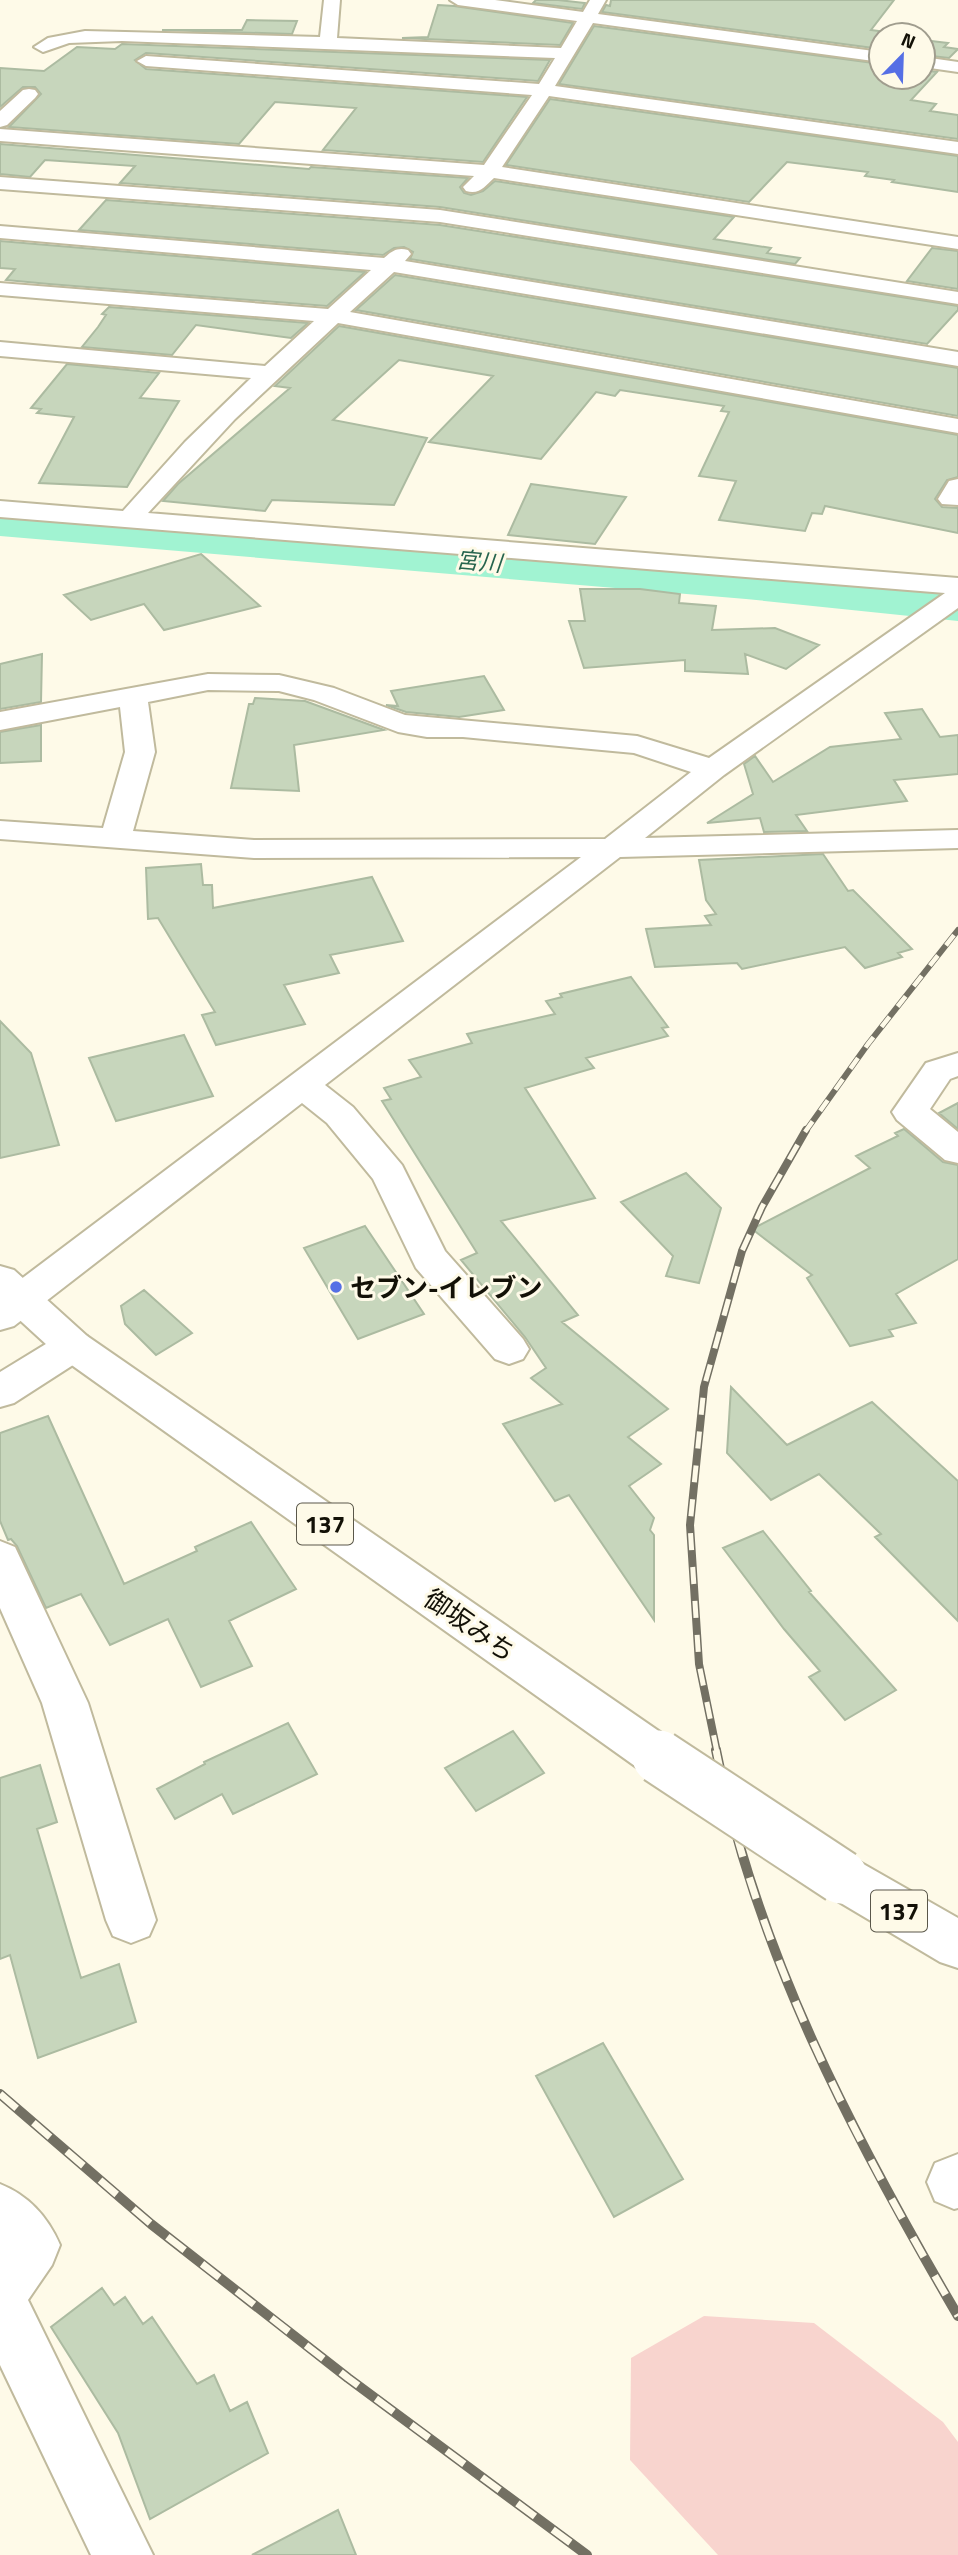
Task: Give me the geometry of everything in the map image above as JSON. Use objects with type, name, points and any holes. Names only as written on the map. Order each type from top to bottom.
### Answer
[{"type":"main road","points":[[328,41],[332,0]]},
{"type":"main road","points":[[458,0],[593,9],[867,55]]},
{"type":"main road","points":[[130,519],[172,468],[267,373],[490,171],[544,90],[593,9]]},
{"type":"main road","points":[[43,47],[52,40],[87,37],[328,41],[565,53]]},
{"type":"main road","points":[[146,61],[544,90],[958,148]]},
{"type":"main road","points":[[937,64],[958,67]]},
{"type":"main road","points":[[0,121],[29,94]]},
{"type":"main road","points":[[0,135],[490,171],[958,243]]},
{"type":"main road","points":[[0,183],[440,216],[958,298]]},
{"type":"main road","points":[[0,232],[389,265],[958,359]]},
{"type":"main road","points":[[0,289],[332,316],[958,426]]},
{"type":"main road","points":[[0,349],[267,373]]},
{"type":"main road","points":[[0,509],[958,586]]},
{"type":"main road","points":[[8,1299],[302,1085],[713,769],[928,620],[958,596]]},
{"type":"main road","points":[[0,721],[208,682],[279,683],[324,694],[398,723],[426,728],[463,728],[637,745],[713,769]]},
{"type":"main road","points":[[115,839],[140,752],[133,695]]},
{"type":"main road","points":[[0,830],[254,849],[612,848],[958,839]]},
{"type":"main road","points":[[958,1063],[938,1071],[910,1112],[958,1151]]},
{"type":"main road","points":[[302,1085],[340,1115],[362,1139],[389,1174],[429,1258],[509,1349]]},
{"type":"main road","name":"御坂みち","points":[[8,1299],[659,1756],[841,1877],[958,1945]]},
{"type":"main road","points":[[0,1392],[73,1346]]},
{"type":"main road","points":[[0,1559],[65,1703],[131,1920]]},
{"type":"main road","points":[[0,2211],[32,2245],[0,2293]]},
{"type":"main road","points":[[0,2304],[123,2555]]},
{"type":"shaded area","points":[[704,2316],[814,2323],[943,2422],[958,2442],[958,2555],[718,2555],[630,2460],[631,2358]]},
{"type":"building","points":[[536,0],[585,3],[582,9],[533,3]]},
{"type":"building","points":[[611,0],[894,0],[878,21],[867,21],[867,47],[602,12],[606,5],[610,6]]},
{"type":"building","points":[[438,5],[573,23],[560,45],[402,38],[428,37]]},
{"type":"building","points":[[247,20],[297,21],[292,34],[162,30],[242,30]]},
{"type":"building","points":[[594,26],[867,62],[867,91],[919,91],[911,100],[936,104],[930,111],[958,115],[958,139],[559,84]]},
{"type":"building","points":[[937,42],[948,43],[944,47],[958,49],[949,58],[937,57]]},
{"type":"building","points":[[122,44],[550,60],[538,81],[146,53],[135,60],[146,69],[527,97],[483,162],[323,150],[356,108],[275,102],[239,144],[9,127],[41,94],[35,87],[23,87],[0,107],[0,68],[44,71],[77,47],[115,49]]},
{"type":"building","points":[[550,99],[958,156],[958,192],[865,176],[868,172],[787,162],[749,202],[506,165]]},
{"type":"building","points":[[0,144],[309,169],[311,167],[468,178],[460,187],[464,193],[471,195],[483,191],[495,181],[734,217],[714,239],[771,248],[767,253],[800,258],[795,264],[440,207],[120,183],[135,166],[45,160],[30,177],[0,174]]},
{"type":"building","points":[[106,200],[440,225],[958,306],[958,310],[927,344],[410,259],[413,252],[404,247],[394,248],[383,255],[79,230]]},
{"type":"building","points":[[0,241],[365,272],[327,306],[49,284],[6,280],[15,269],[0,268]]},
{"type":"building","points":[[932,248],[958,251],[958,289],[907,281]]},
{"type":"building","points":[[395,275],[958,368],[958,416],[356,310]]},
{"type":"building","points":[[109,307],[308,323],[291,338],[196,325],[172,355],[82,347]]},
{"type":"building","points":[[339,326],[958,435],[958,477],[947,480],[935,499],[942,507],[958,508],[958,533],[825,506],[822,514],[812,513],[805,531],[719,520],[736,481],[699,476],[729,412],[721,411],[724,406],[620,390],[615,396],[596,392],[541,459],[429,442],[493,376],[399,360],[333,420],[427,438],[394,505],[272,500],[265,511],[163,501],[178,484],[290,388],[275,386]]},
{"type":"building","points":[[67,364],[159,373],[140,398],[179,401],[127,487],[39,483],[74,417],[37,413],[41,409],[31,408]]},
{"type":"building","points":[[531,484],[626,497],[595,544],[508,535]]},
{"type":"building","points":[[201,554],[260,606],[164,630],[144,604],[91,620],[64,595]]},
{"type":"building","points":[[580,589],[640,589],[680,594],[679,603],[716,606],[712,630],[775,628],[819,645],[786,669],[745,654],[748,674],[685,671],[685,660],[584,668],[569,621],[585,621]]},
{"type":"building","points":[[42,654],[41,702],[0,709],[0,664]]},
{"type":"building","points":[[484,676],[504,710],[459,717],[406,712],[386,705],[398,706],[391,691]]},
{"type":"building","points":[[255,698],[305,701],[384,730],[294,745],[299,791],[231,788],[249,704],[253,704]]},
{"type":"building","points":[[922,709],[940,737],[958,735],[958,774],[894,780],[907,801],[796,815],[807,831],[764,832],[760,818],[707,823],[753,794],[744,764],[755,756],[773,782],[830,747],[901,739],[885,713]]},
{"type":"building","points":[[41,725],[41,761],[0,763],[0,732]]},
{"type":"building","points":[[823,854],[848,891],[853,890],[912,949],[898,953],[902,957],[865,968],[845,947],[742,969],[737,963],[655,967],[646,929],[711,925],[705,916],[716,914],[706,900],[699,860]]},
{"type":"building","points":[[201,864],[203,885],[212,885],[213,908],[372,877],[403,941],[330,955],[339,973],[284,985],[305,1024],[216,1045],[202,1015],[215,1012],[158,918],[148,919],[146,868]]},
{"type":"building","points":[[631,977],[668,1027],[662,1028],[668,1036],[586,1058],[594,1068],[525,1088],[595,1198],[501,1221],[578,1315],[562,1322],[668,1409],[628,1437],[661,1464],[629,1486],[654,1518],[650,1530],[654,1535],[654,1620],[569,1495],[555,1501],[503,1424],[562,1404],[531,1378],[546,1368],[525,1337],[461,1260],[477,1253],[382,1101],[391,1099],[384,1088],[421,1077],[409,1060],[472,1043],[467,1034],[555,1014],[546,1001],[562,997],[560,994]]},
{"type":"building","points":[[0,1021],[31,1053],[59,1145],[0,1158]]},
{"type":"building","points":[[184,1035],[213,1096],[116,1121],[89,1058]]},
{"type":"building","points":[[958,1103],[958,1129],[939,1113]]},
{"type":"building","points":[[904,1129],[943,1162],[958,1165],[958,1259],[896,1294],[916,1323],[889,1330],[893,1336],[850,1346],[807,1278],[812,1275],[752,1229],[870,1168],[856,1156],[898,1136],[895,1133]]},
{"type":"building","points":[[686,1173],[721,1208],[699,1283],[666,1276],[673,1256],[621,1202]]},
{"type":"building","points":[[365,1226],[424,1314],[358,1339],[304,1248]]},
{"type":"building","points":[[144,1290],[192,1333],[156,1355],[125,1324],[121,1306]]},
{"type":"building","points":[[731,1387],[787,1445],[872,1402],[958,1481],[958,1621],[875,1537],[881,1534],[819,1474],[771,1500],[727,1453]]},
{"type":"building","points":[[48,1416],[124,1584],[197,1551],[195,1547],[251,1522],[296,1589],[229,1621],[252,1666],[201,1687],[168,1619],[110,1645],[81,1594],[46,1608],[17,1546],[11,1539],[8,1540],[0,1521],[0,1433]]},
{"type":"building","points":[[763,1531],[811,1591],[809,1592],[896,1690],[845,1720],[809,1677],[820,1671],[784,1629],[723,1548]]},
{"type":"building","points":[[288,1723],[317,1774],[233,1814],[222,1794],[175,1819],[157,1789],[205,1764],[204,1762]]},
{"type":"building","points":[[513,1731],[544,1773],[476,1811],[445,1768]]},
{"type":"building","points":[[40,1765],[57,1822],[37,1829],[81,1978],[119,1964],[136,2022],[38,2058],[10,1955],[0,1959],[0,1778]]},
{"type":"building","points":[[603,2043],[683,2179],[614,2217],[536,2076]]},
{"type":"building","points":[[102,2288],[114,2305],[125,2297],[143,2324],[152,2317],[197,2384],[214,2375],[230,2411],[247,2402],[268,2453],[150,2519],[118,2433],[51,2327]]},
{"type":"building","points":[[338,2510],[356,2555],[252,2555]]},
{"type":"waterway","name":"宮川","points":[[0,521],[746,583],[958,605]]},
{"type":"railway","points":[[805,1132],[868,1044],[958,930]]},
{"type":"railway","points":[[717,1752],[699,1664],[690,1525],[704,1387],[742,1251],[762,1207],[806,1130]]},
{"type":"railway","points":[[716,1750],[734,1826],[756,1899],[813,2043],[882,2181],[958,2316]]},
{"type":"railway","points":[[0,2094],[151,2224],[348,2378],[587,2555]]},
{"type":"place","name":"セブン-イレブン","points":[[336,1287]]}]
